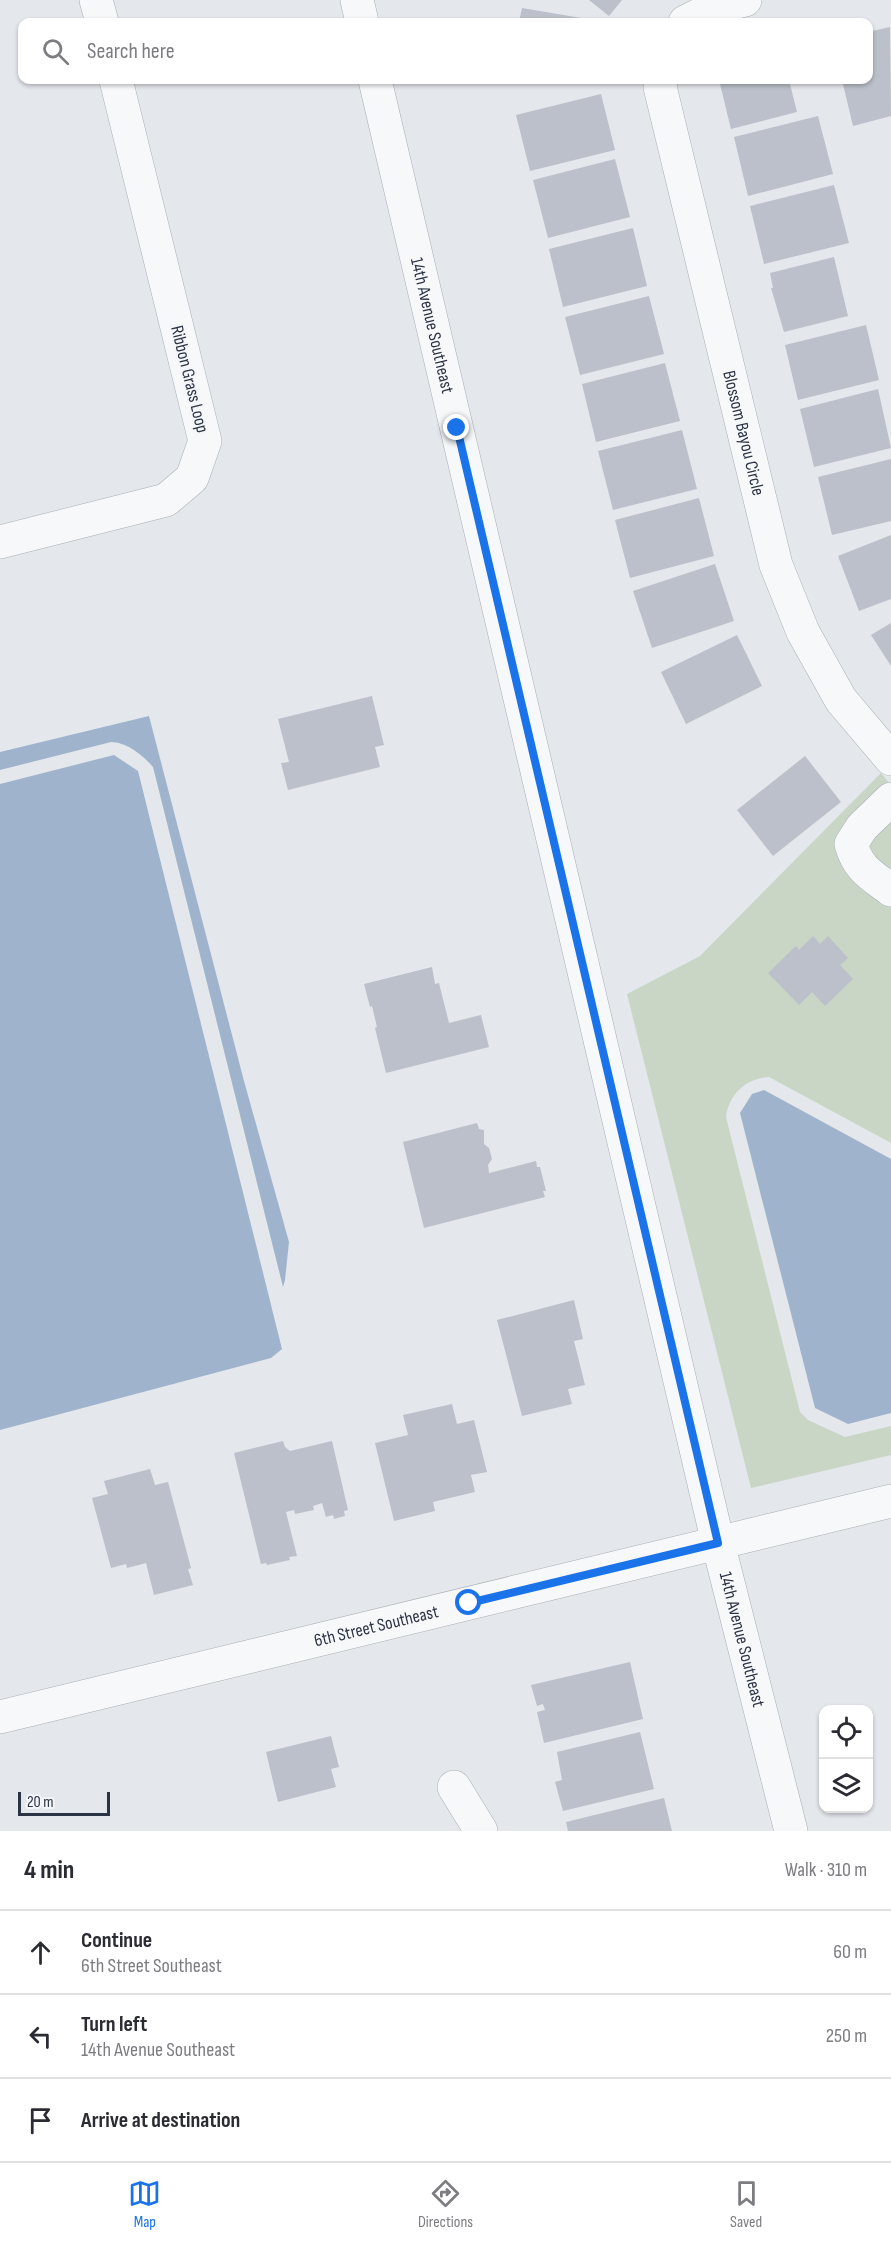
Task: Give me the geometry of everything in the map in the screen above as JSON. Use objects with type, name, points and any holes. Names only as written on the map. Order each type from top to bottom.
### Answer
[{"type":"street","points":[[96,0],[101,18]]},
{"type":"street","points":[[357,0],[361,18]]},
{"type":"street","points":[[693,18],[713,8],[745,0]]},
{"type":"street","name":"Ribbon Grass Loop","points":[[0,542],[166,500],[192,478],[205,441],[117,84]]},
{"type":"street","name":"14th Avenue Southeast","points":[[376,84],[718,1543],[791,1831]]},
{"type":"street","name":"Blossom Bayou Circle","points":[[660,84],[776,566],[803,632],[841,700],[891,759]]},
{"type":"street","points":[[891,799],[862,827],[851,844],[855,858],[862,869],[891,890]]},
{"type":"street","name":"6th Street Southeast","points":[[0,1717],[891,1501]]},
{"type":"street","points":[[454,1786],[481,1831]]},
{"type":"green space","points":[[881,773],[891,785],[891,1143],[769,1077],[753,1080],[740,1089],[731,1101],[726,1117],[800,1412],[808,1420],[845,1437],[891,1426],[891,1455],[751,1488],[627,994],[700,956]]},
{"type":"water","points":[[149,716],[244,1081],[289,1242],[283,1287],[153,767],[134,750],[111,742],[0,770],[0,752]]},
{"type":"water","points":[[114,755],[138,771],[282,1349],[271,1358],[0,1430],[0,784]]},
{"type":"water","points":[[764,1090],[891,1159],[891,1413],[848,1424],[815,1408],[740,1113],[752,1094]]},
{"type":"building","points":[[589,0],[622,0],[609,16]]},
{"type":"building","points":[[522,8],[581,18],[520,18]]},
{"type":"building","points":[[890,27],[891,116],[853,126],[843,84],[873,84],[873,31]]},
{"type":"building","points":[[720,84],[790,84],[797,112],[731,129]]},
{"type":"building","points":[[601,94],[615,150],[530,171],[516,115]]},
{"type":"building","points":[[818,116],[833,174],[748,196],[734,137]]},
{"type":"building","points":[[615,159],[630,217],[548,238],[533,180]]},
{"type":"building","points":[[834,185],[849,243],[764,264],[750,206]]},
{"type":"building","points":[[633,228],[647,286],[563,307],[549,249]]},
{"type":"building","points":[[834,257],[848,316],[784,332],[771,288],[773,288],[770,273]]},
{"type":"building","points":[[649,296],[664,354],[580,375],[565,317]]},
{"type":"building","points":[[866,325],[879,380],[798,400],[785,345]]},
{"type":"building","points":[[665,363],[680,421],[596,442],[582,384]]},
{"type":"building","points":[[878,389],[891,448],[814,467],[800,409]]},
{"type":"building","points":[[682,430],[697,489],[613,510],[598,451]]},
{"type":"building","points":[[891,459],[891,521],[832,535],[818,477]]},
{"type":"building","points":[[699,498],[714,556],[630,578],[615,520]]},
{"type":"building","points":[[891,535],[891,599],[859,611],[838,556]]},
{"type":"building","points":[[715,564],[734,621],[652,648],[633,591]]},
{"type":"building","points":[[891,623],[891,666],[871,635]]},
{"type":"building","points":[[737,635],[762,686],[686,724],[661,672]]},
{"type":"building","points":[[372,696],[384,745],[375,747],[380,767],[288,790],[281,763],[289,762],[278,719]]},
{"type":"building","points":[[805,756],[841,802],[773,856],[737,810]]},
{"type":"building","points":[[813,936],[820,944],[828,936],[848,958],[840,965],[853,979],[825,1006],[812,992],[799,1005],[768,973],[796,946],[799,950]]},
{"type":"building","points":[[432,967],[435,984],[439,983],[449,1023],[481,1015],[489,1047],[386,1073],[372,1006],[370,1007],[364,984]]},
{"type":"building","points":[[477,1123],[479,1129],[484,1130],[484,1144],[489,1148],[492,1159],[488,1165],[489,1173],[536,1161],[537,1167],[540,1167],[546,1191],[543,1191],[545,1197],[424,1228],[403,1142]]},
{"type":"building","points":[[574,1300],[583,1339],[574,1341],[585,1385],[568,1389],[572,1404],[522,1416],[497,1320]]},
{"type":"building","points":[[452,1404],[457,1424],[474,1420],[487,1472],[471,1475],[475,1492],[433,1502],[435,1511],[394,1521],[375,1443],[408,1435],[403,1415]]},
{"type":"building","points":[[283,1441],[285,1447],[290,1451],[332,1441],[348,1510],[344,1511],[345,1516],[334,1519],[333,1515],[326,1517],[322,1503],[313,1506],[314,1510],[295,1514],[294,1510],[286,1512],[297,1556],[289,1557],[290,1560],[267,1565],[266,1563],[261,1564],[234,1453]]},
{"type":"building","points":[[150,1469],[155,1485],[168,1482],[191,1568],[188,1569],[193,1585],[154,1595],[146,1563],[127,1568],[126,1564],[111,1568],[92,1498],[108,1494],[104,1481]]},
{"type":"building","points":[[630,1662],[643,1719],[544,1743],[537,1712],[545,1710],[543,1704],[537,1706],[531,1685]]},
{"type":"building","points":[[640,1732],[654,1789],[563,1811],[555,1782],[562,1780],[557,1752]]},
{"type":"building","points":[[331,1736],[339,1767],[331,1769],[336,1787],[278,1802],[266,1752]]},
{"type":"building","points":[[664,1798],[672,1831],[568,1831],[566,1822]]},
{"type":"route","points":[[457,428],[718,1543],[469,1603]]}]
